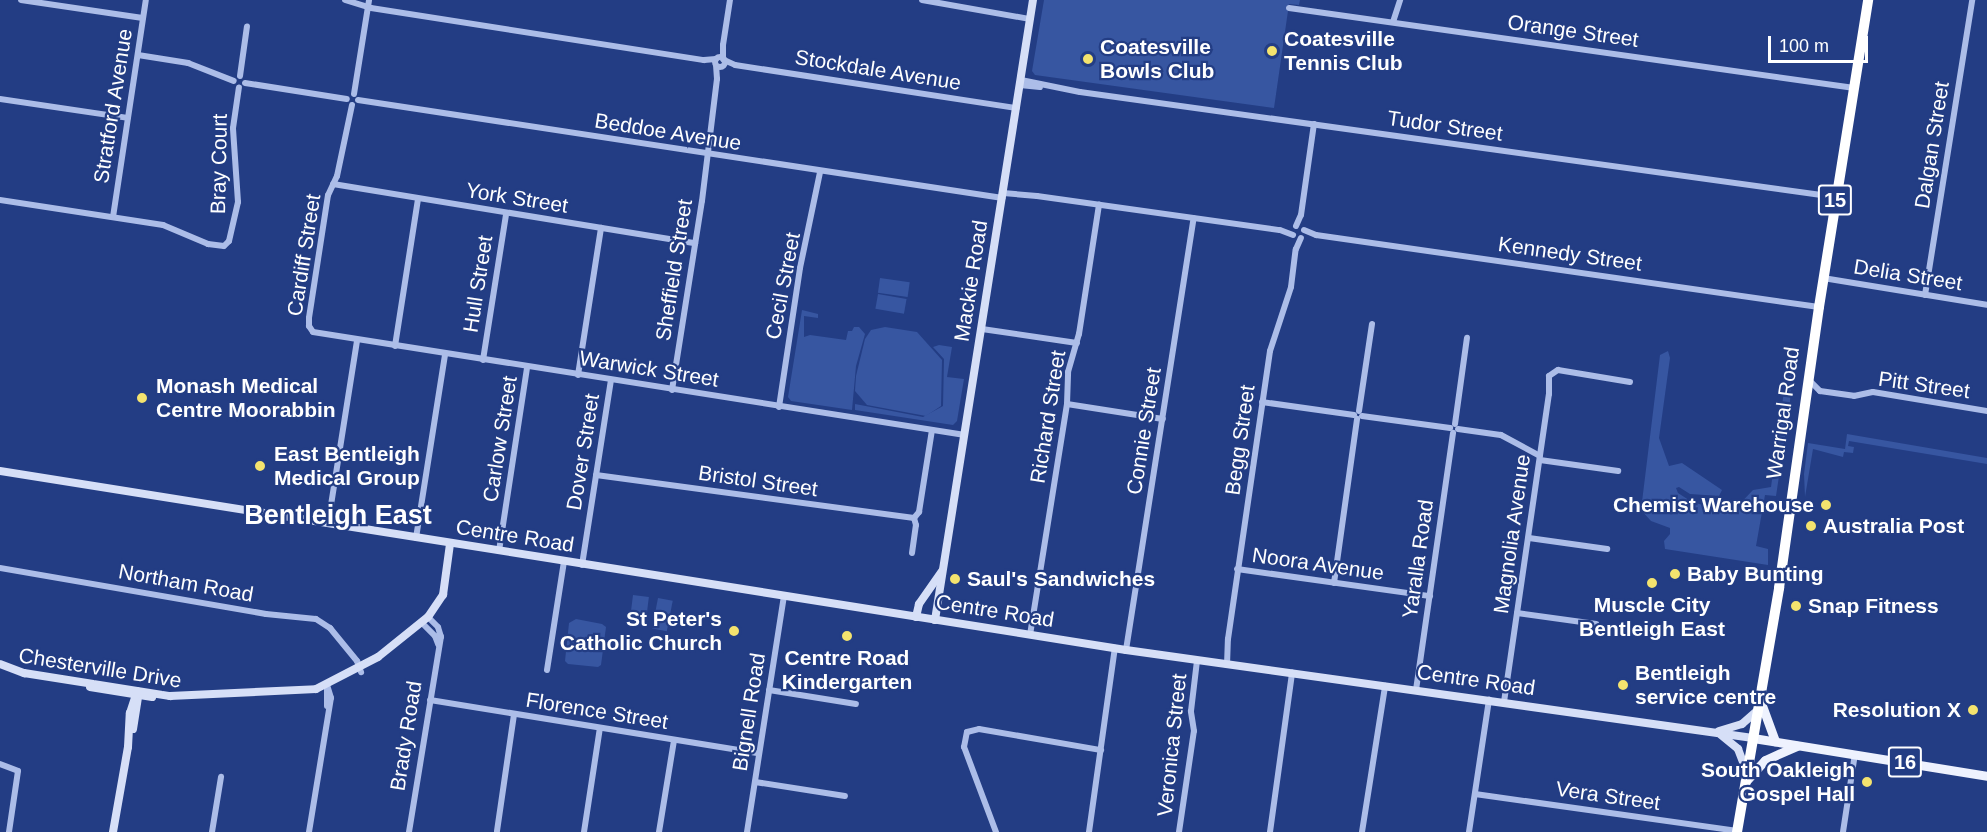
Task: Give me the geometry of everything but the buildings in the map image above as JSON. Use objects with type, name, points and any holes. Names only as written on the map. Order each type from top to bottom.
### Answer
[{"type":"highway","name":"Warrigal Road","points":[[1737,832],[1779,588],[1804,400],[1868,0]]},
{"type":"main road","name":"Mackie Road","points":[[935,620],[1033,0]]},
{"type":"main road","name":"Centre Road","points":[[0,471],[1197,661],[1716,732],[1987,776]]},
{"type":"main road","points":[[425,621],[444,595],[450,544]]},
{"type":"main road","name":"Mackie Road","points":[[916,617],[919,604],[944,568]]},
{"type":"main road","name":"Chesterville Drive","points":[[0,669],[23,677],[188,700],[306,696],[327,688],[360,669],[396,645],[425,621]]},
{"type":"main road","name":"Chesterville Drive","points":[[0,664],[24,673],[137,693]]},
{"type":"main road","points":[[113,832],[137,693]]},
{"type":"main road","points":[[1760,697],[1775,741]]},
{"type":"main road","points":[[1716,732],[1742,724],[1757,711]]},
{"type":"main road","points":[[1716,732],[1733,741],[1738,748],[1747,777],[1765,760],[1799,745]]},
{"type":"street","points":[[21,0],[143,18]]},
{"type":"street","name":"Stratford Avenue","points":[[113,217],[146,0]]},
{"type":"street","name":"Stockdale Avenue","points":[[345,0],[735,65],[1017,108]]},
{"type":"street","points":[[720,62],[730,0]]},
{"type":"street","points":[[922,0],[1031,17]]},
{"type":"street","points":[[1393,22],[1400,0]]},
{"type":"street","name":"Dalgan Street","points":[[1925,295],[1972,0]]},
{"type":"street","points":[[138,55],[188,63],[237,78],[242,85],[355,102],[354,94],[368,4]]},
{"type":"street","name":"Orange Street","points":[[1288,8],[1854,87]]},
{"type":"street","points":[[237,78],[247,26]]},
{"type":"street","name":"Sheffield Street","points":[[672,390],[720,62]]},
{"type":"street","name":"Tudor Street","points":[[1021,83],[1836,197]]},
{"type":"street","name":"Bray Court","points":[[113,217],[163,225],[217,246],[229,241],[238,202],[233,128],[242,85]]},
{"type":"street","points":[[347,99],[354,94]]},
{"type":"street","points":[[0,99],[128,118]]},
{"type":"street","name":"Beddoe Avenue","points":[[355,102],[973,195],[1003,195]]},
{"type":"street","name":"Cardiff Street","points":[[355,102],[328,195],[309,326],[316,333],[357,340]]},
{"type":"street","name":"Begg Street","points":[[1224,664],[1270,348],[1291,287],[1314,124]]},
{"type":"street","name":"Cecil Street","points":[[779,407],[800,268],[820,172]]},
{"type":"street","name":"York Street","points":[[333,184],[695,243]]},
{"type":"street","name":"Kennedy Street","points":[[1003,195],[1037,196],[1819,307]]},
{"type":"street","points":[[395,346],[418,199]]},
{"type":"street","points":[[0,200],[113,217]]},
{"type":"street","name":"Richard Street","points":[[1030,635],[1067,404],[1068,372],[1077,343],[1099,205]]},
{"type":"street","name":"Hull Street","points":[[483,360],[506,214]]},
{"type":"street","name":"Connie Street","points":[[1126,650],[1194,218]]},
{"type":"street","points":[[578,375],[601,228]]},
{"type":"street","name":"Delia Street","points":[[1823,278],[1987,305]]},
{"type":"street","points":[[1334,583],[1372,324]]},
{"type":"street","points":[[982,329],[1077,343]]},
{"type":"street","name":"Yaralla Road","points":[[1416,690],[1467,338]]},
{"type":"street","points":[[328,524],[357,340]]},
{"type":"street","name":"Warwick Street","points":[[357,340],[965,435]]},
{"type":"street","points":[[416,538],[445,354]]},
{"type":"street","name":"Carlow Street","points":[[499,551],[528,367]]},
{"type":"street","name":"Magnolia Avenue","points":[[1504,702],[1529,538],[1549,376],[1553,372],[1630,382]]},
{"type":"street","points":[[1804,400],[1820,391],[1808,379]]},
{"type":"street","name":"Dover Street","points":[[582,565],[611,380]]},
{"type":"street","name":"Pitt Street","points":[[1820,391],[1854,396],[1873,392],[1987,411]]},
{"type":"street","points":[[1262,402],[1501,435],[1540,458],[1618,471]]},
{"type":"street","points":[[1067,404],[1163,419]]},
{"type":"street","points":[[912,553],[916,525],[914,518],[919,512],[934,430]]},
{"type":"street","name":"Bristol Street","points":[[596,475],[914,518]]},
{"type":"street","points":[[1529,538],[1607,549]]},
{"type":"street","points":[[547,670],[564,562]]},
{"type":"street","name":"Northam Road","points":[[0,568],[260,613],[316,619],[327,625],[360,669]]},
{"type":"street","name":"Noora Avenue","points":[[1237,569],[1430,596]]},
{"type":"street","name":"Bignell Road","points":[[747,832],[784,597]]},
{"type":"street","points":[[1517,614],[1596,624]]},
{"type":"street","name":"Brady Road","points":[[409,832],[440,631],[425,621]]},
{"type":"street","points":[[1089,832],[1115,648]]},
{"type":"street","name":"Veronica Street","points":[[1179,832],[1194,731],[1191,711],[1197,661]]},
{"type":"street","points":[[1270,832],[1292,674]]},
{"type":"street","points":[[1362,832],[1385,686]]},
{"type":"street","points":[[309,832],[328,710],[327,688]]},
{"type":"street","points":[[769,690],[856,704]]},
{"type":"street","name":"Florence Street","points":[[429,700],[759,753]]},
{"type":"street","points":[[1469,832],[1489,700]]},
{"type":"street","points":[[497,831],[514,715]]},
{"type":"street","points":[[584,832],[600,728]]},
{"type":"street","points":[[996,832],[964,747],[967,732],[979,729],[1101,750]]},
{"type":"street","points":[[659,832],[674,740]]},
{"type":"street","points":[[1843,832],[1855,754]]},
{"type":"street","points":[[0,764],[15,768],[19,775],[9,832]]},
{"type":"street","points":[[212,832],[221,777]]},
{"type":"street","points":[[755,782],[845,796]]},
{"type":"street","name":"Vera Street","points":[[1475,794],[1737,832]]},
{"type":"shaded area","points":[[1044,0],[1300,0],[1299,5],[1289,4],[1274,108],[1035,75],[1032,71]]},
{"type":"shaded area","points":[[880,278],[910,282],[908,297],[878,293]]},
{"type":"shaded area","points":[[878,294],[907,299],[904,314],[875,309]]},
{"type":"shaded area","points":[[802,310],[818,314],[818,318],[804,316],[804,337],[810,335],[846,340],[848,331],[852,331],[854,327],[859,327],[865,334],[856,366],[852,410],[791,401],[788,397]]},
{"type":"shaded area","points":[[885,327],[917,332],[942,360],[941,406],[926,416],[867,405],[855,391],[856,376],[865,339],[871,330]]},
{"type":"shaded area","points":[[939,345],[952,347],[947,377],[964,379],[957,421],[953,425],[855,410],[855,404],[923,417],[943,406],[944,359],[933,347]]},
{"type":"shaded area","points":[[1668,351],[1670,358],[1659,438],[1669,466],[1682,463],[1722,490],[1719,496],[1690,494],[1679,487],[1676,488],[1678,493],[1692,502],[1714,508],[1733,511],[1753,490],[1771,487],[1786,376],[1791,376],[1790,403],[1776,496],[1765,495],[1756,546],[1768,549],[1768,565],[1665,549],[1664,541],[1670,534],[1670,528],[1651,521],[1641,510],[1660,355]]},
{"type":"shaded area","points":[[1847,434],[1987,458],[1987,464],[1849,441],[1848,446],[1854,447],[1853,453],[1844,452],[1843,457],[1813,449],[1805,497],[1804,474],[1808,443],[1845,449]]},
{"type":"shaded area","points":[[633,595],[649,597],[645,627],[629,625]]},
{"type":"shaded area","points":[[658,598],[673,601],[667,631],[652,628]]},
{"type":"shaded area","points":[[576,619],[602,624],[606,627],[601,665],[598,667],[568,664],[565,661],[569,623]]},
{"type":"place","name":"Coatesville Tennis Club","points":[[1272,51]]},
{"type":"place","name":"Coatesville Bowls Club","points":[[1088,59]]},
{"type":"place","name":"Monash Medical Centre Moorabbin","points":[[142,398]]},
{"type":"place","name":"East Bentleigh Medical Group","points":[[260,466]]},
{"type":"place","name":"Chemist Warehouse","points":[[1826,505]]},
{"type":"place","name":"Australia Post","points":[[1811,526]]},
{"type":"place","name":"Baby Bunting","points":[[1675,574]]},
{"type":"place","name":"Saul's Sandwiches","points":[[955,579]]},
{"type":"place","name":"Muscle City Bentleigh East","points":[[1652,583]]},
{"type":"place","name":"Snap Fitness","points":[[1796,606]]},
{"type":"place","name":"St Peter's Catholic Church","points":[[734,631]]},
{"type":"place","name":"Centre Road Kindergarten","points":[[847,636]]},
{"type":"place","name":"Bentleigh service centre","points":[[1623,685]]},
{"type":"place","name":"Resolution X","points":[[1973,710]]},
{"type":"place","name":"South Oakleigh Gospel Hall","points":[[1867,782]]},
{"type":"district","name":"Bentleigh East","points":[[338,516]]}]
